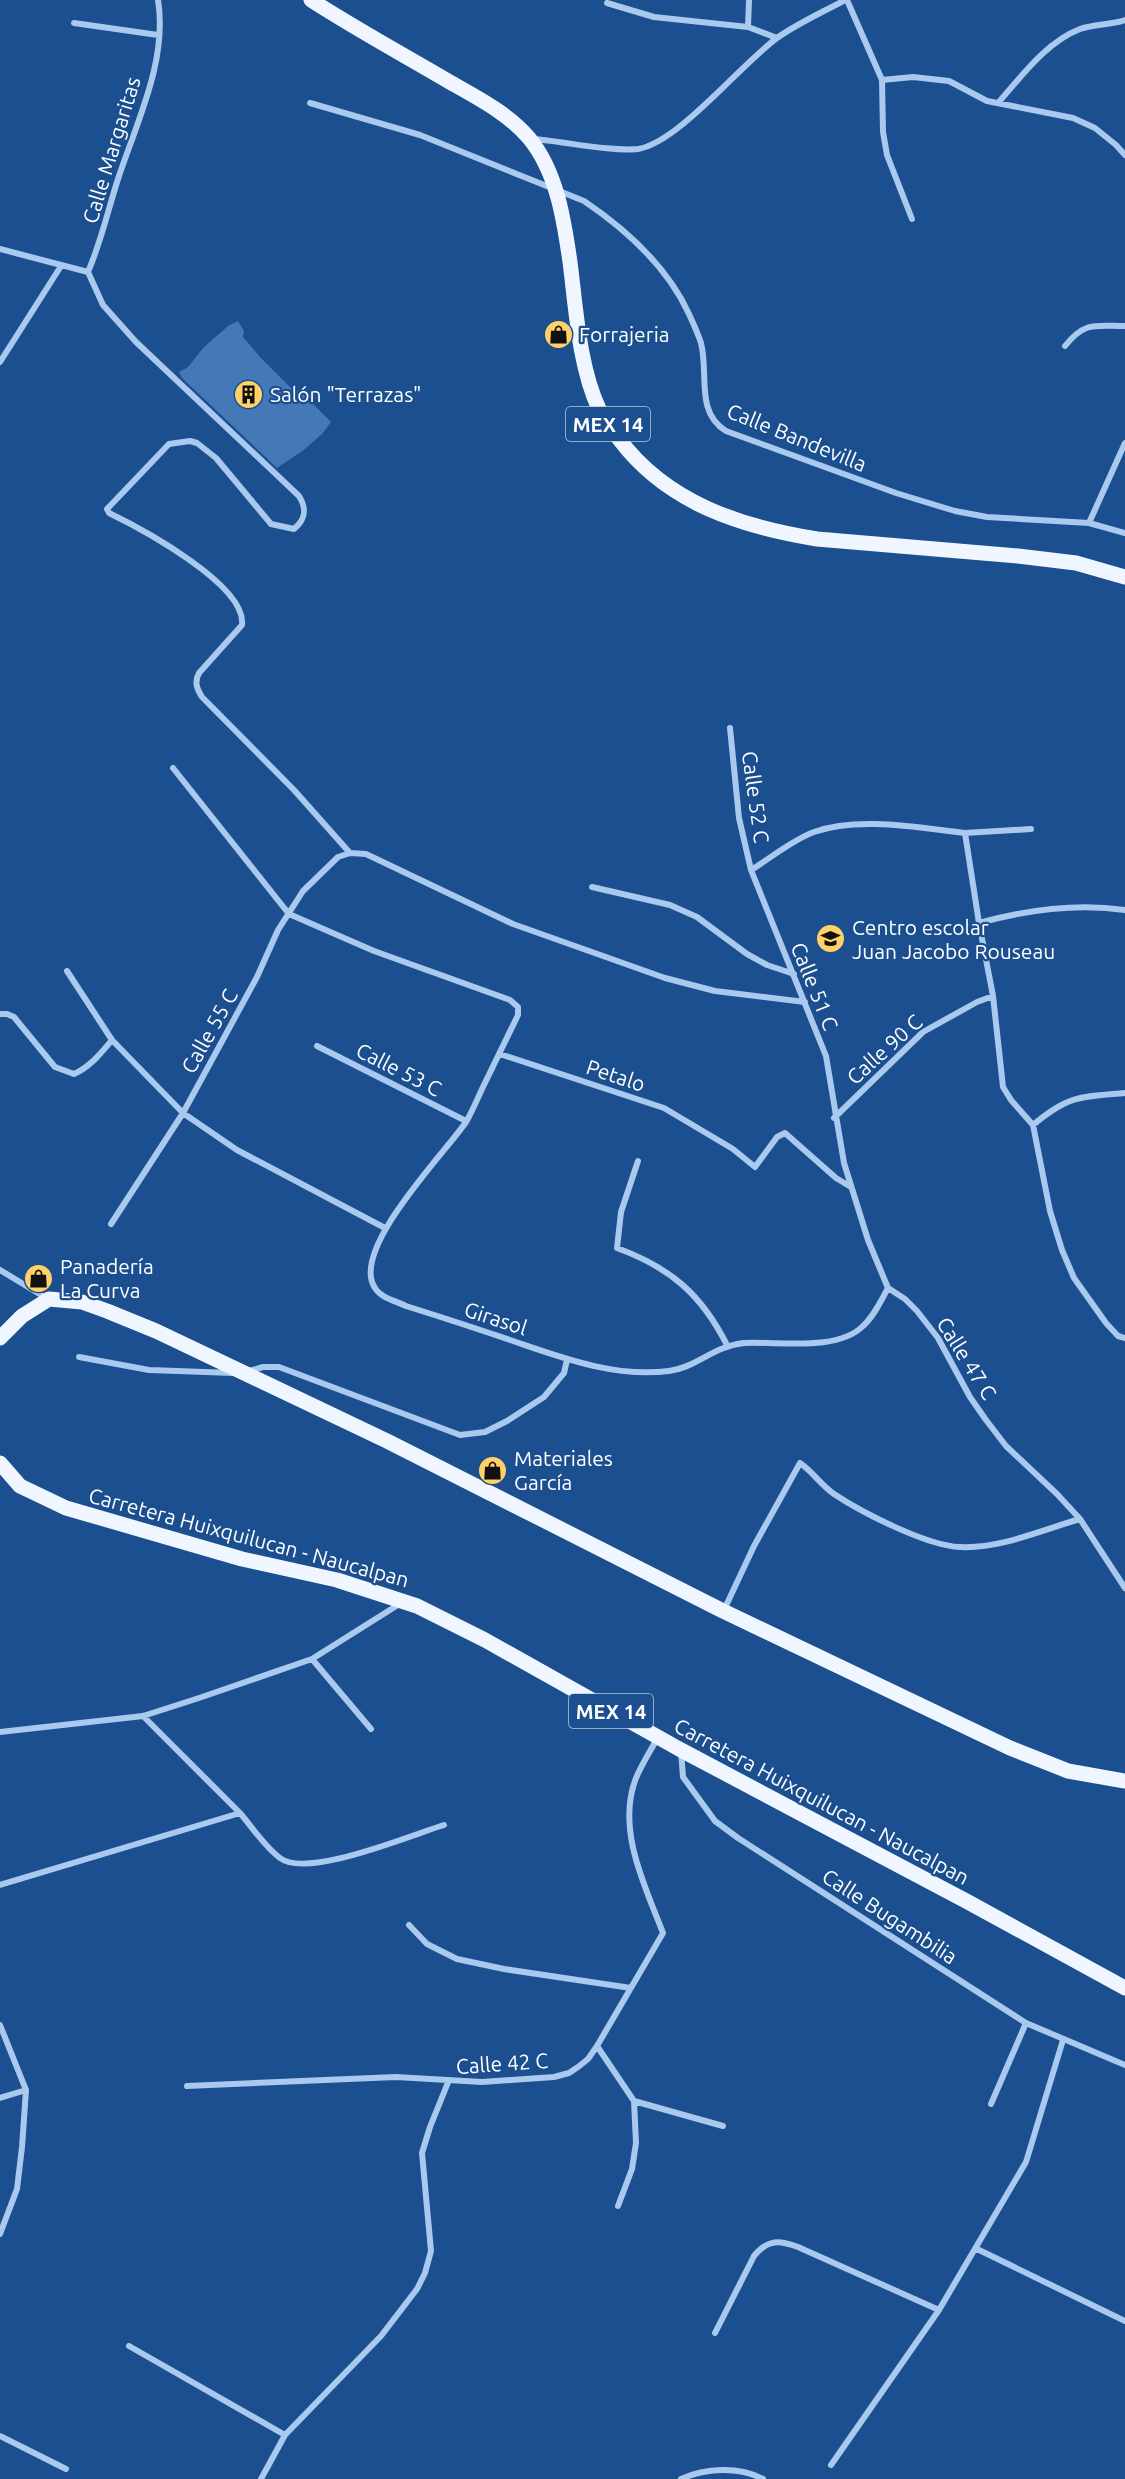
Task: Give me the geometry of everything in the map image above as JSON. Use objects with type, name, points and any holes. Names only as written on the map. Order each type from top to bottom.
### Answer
[{"type":"main road","name":"MEX 14","points":[[311,0],[358,30],[484,102],[529,138],[541,156],[555,190],[566,233],[582,348],[599,408],[632,454],[669,489],[695,503],[743,523],[785,534],[817,539],[1076,563],[1125,577]]},
{"type":"main road","points":[[0,1338],[22,1316],[49,1299],[82,1302],[107,1311],[387,1441],[863,1680],[1010,1748],[1068,1771],[1125,1781]]},
{"type":"main road","name":"Carretera Huixquilucan - Naucalpan","points":[[0,1463],[20,1486],[66,1508],[242,1559],[337,1580],[417,1606],[485,1640],[681,1750],[1125,1988]]},
{"type":"street","name":"Calle Margaritas","points":[[88,272],[118,178],[149,95],[158,35],[160,12],[158,0]]},
{"type":"street","points":[[748,27],[749,0]]},
{"type":"street","points":[[529,138],[619,149],[639,148],[656,143],[684,124],[777,38],[846,0],[882,80],[882,132],[887,155],[912,219]]},
{"type":"street","points":[[607,3],[654,17],[748,27],[777,38]]},
{"type":"street","points":[[998,103],[1036,61],[1060,41],[1079,30],[1125,20]]},
{"type":"street","points":[[74,23],[158,35]]},
{"type":"street","points":[[882,80],[913,77],[949,81],[987,100],[1073,118],[1095,128],[1125,155]]},
{"type":"street","name":"Calle Bandevilla","points":[[310,104],[420,135],[584,201],[625,232],[643,247],[679,296],[701,344],[709,414],[718,426],[836,471],[955,511],[987,517],[1089,523],[1125,533]]},
{"type":"street","points":[[0,249],[88,272],[104,305],[136,342],[299,496],[305,508],[301,522],[294,529],[271,524],[216,458],[190,441],[169,444],[107,509],[109,513],[134,525],[206,571],[228,592],[241,614],[242,625],[199,673],[196,681],[197,687],[202,697],[294,790],[350,853],[366,854],[513,924],[665,978],[715,991],[805,1002]]},
{"type":"street","points":[[0,362],[61,266]]},
{"type":"street","points":[[1065,346],[1080,329],[1125,326]]},
{"type":"street","points":[[1089,523],[1125,443]]},
{"type":"street","name":"Calle 52 C","points":[[730,728],[739,818],[751,870]]},
{"type":"street","points":[[173,768],[289,914]]},
{"type":"street","points":[[751,870],[803,837],[826,829],[879,823],[965,833],[1031,829]]},
{"type":"street","points":[[965,833],[993,996],[1004,1087],[1011,1100],[1033,1125],[1050,1210],[1062,1250],[1074,1278],[1106,1323],[1118,1336],[1125,1338]]},
{"type":"street","name":"Calle 55 C","points":[[111,1224],[183,1113],[258,977],[278,930],[303,891],[338,857],[350,853]]},
{"type":"street","name":"Calle 51 C","points":[[751,870],[773,928],[794,974],[829,1068],[834,1118]]},
{"type":"street","points":[[592,887],[670,905],[697,917],[747,954],[767,965],[794,974]]},
{"type":"street","points":[[979,924],[1006,915],[1059,908],[1125,910]]},
{"type":"street","name":"Girasol","points":[[289,914],[374,951],[510,1000],[518,1007],[518,1015],[466,1121],[416,1184],[385,1228],[372,1263],[371,1277],[375,1288],[384,1296],[406,1306],[567,1360]]},
{"type":"street","points":[[67,971],[112,1040],[183,1113],[237,1150],[385,1228]]},
{"type":"street","name":"Calle 90 C","points":[[834,1118],[923,1032],[977,1002],[993,996]]},
{"type":"street","points":[[0,1014],[14,1017],[55,1067],[74,1074],[95,1059],[112,1040]]},
{"type":"street","name":"Calle 53 C","points":[[317,1046],[466,1121]]},
{"type":"street","name":"Petalo","points":[[500,1054],[664,1108],[716,1139],[755,1167],[777,1137],[786,1133],[836,1178],[852,1187]]},
{"type":"street","points":[[1033,1125],[1065,1102],[1077,1098],[1125,1093]]},
{"type":"street","points":[[79,1357],[149,1370],[243,1373],[263,1367],[279,1367],[460,1435],[485,1432],[544,1397],[564,1372],[567,1360],[603,1368],[670,1371],[728,1345],[787,1344],[840,1339],[862,1328],[888,1288],[868,1240],[844,1163],[834,1118]]},
{"type":"street","points":[[638,1161],[621,1212],[617,1248],[647,1260],[682,1283],[700,1300],[728,1345]]},
{"type":"street","points":[[0,1270],[49,1299]]},
{"type":"street","name":"Calle 47 C","points":[[888,1288],[905,1299],[917,1311],[938,1338],[970,1396],[1006,1446],[1080,1519],[1125,1588]]},
{"type":"street","points":[[723,1611],[754,1546],[800,1463],[832,1493],[934,1543],[958,1547],[995,1543],[1080,1519]]},
{"type":"street","points":[[0,1732],[143,1716],[312,1659],[404,1601]]},
{"type":"street","points":[[312,1659],[371,1730]]},
{"type":"street","points":[[143,1716],[240,1813],[279,1858],[298,1866],[321,1863],[444,1825]]},
{"type":"street","name":"Calle 42 C","points":[[261,2479],[285,2435],[381,2336],[417,2289],[425,2273],[431,2251],[422,2153],[449,2080],[482,2082],[554,2077],[569,2073],[578,2067],[588,2059],[597,2046],[663,1933],[631,1841],[629,1807],[636,1778],[658,1737]]},
{"type":"street","name":"Calle Bugambilia","points":[[681,1750],[683,1777],[715,1821],[748,1845],[1026,2023],[1125,2065]]},
{"type":"street","points":[[0,1885],[240,1813]]},
{"type":"street","points":[[409,1925],[427,1944],[457,1959],[504,1969],[632,1988]]},
{"type":"street","points":[[991,2104],[1026,2023]]},
{"type":"street","points":[[0,2025],[26,2090],[17,2189],[0,2234]]},
{"type":"street","points":[[831,2464],[939,2310],[977,2249],[1026,2162],[1063,2040]]},
{"type":"street","points":[[597,2046],[634,2101],[636,2143],[632,2169],[618,2206]]},
{"type":"street","points":[[187,2086],[396,2077],[449,2080]]},
{"type":"street","points":[[0,2098],[26,2090]]},
{"type":"street","points":[[634,2101],[723,2126]]},
{"type":"street","points":[[716,2333],[754,2256],[762,2247],[776,2241],[798,2247],[939,2310]]},
{"type":"street","points":[[977,2249],[1125,2321]]},
{"type":"street","points":[[129,2346],[285,2435]]},
{"type":"street","points":[[0,2436],[66,2469]]},
{"type":"street","points":[[681,2479],[713,2470],[732,2471],[763,2479]]},
{"type":"building","name":"Salón \"Terrazas\"","points":[[238,321],[244,331],[243,337],[260,357],[290,387],[300,391],[331,422],[322,434],[305,449],[277,468],[182,378],[179,372],[188,367],[204,347],[228,326]]},
{"type":"place","name":"Forrajeria","points":[[558,334]]},
{"type":"place","name":"Salón \"Terrazas\"","points":[[249,394]]},
{"type":"place","name":"Centro escolar Juan Jacobo Rouseau","points":[[831,939]]},
{"type":"place","name":"Panadería La Curva","points":[[39,1278]]},
{"type":"place","name":"Materiales García","points":[[493,1470]]}]
